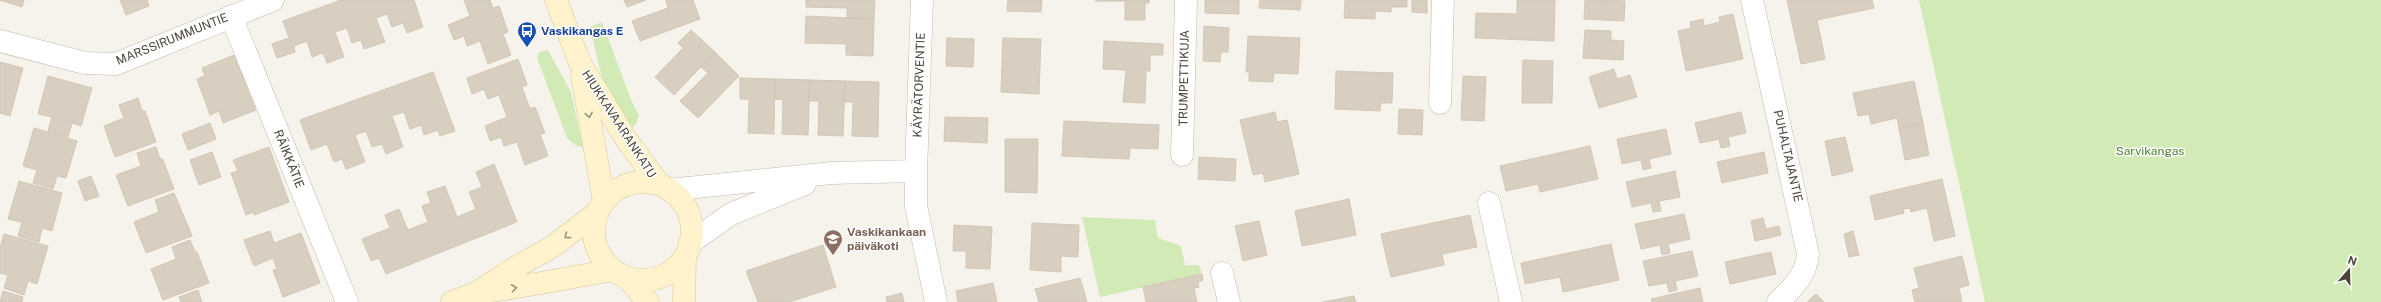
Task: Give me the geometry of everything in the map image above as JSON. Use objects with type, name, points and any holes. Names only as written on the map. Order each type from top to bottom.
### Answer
[{"type":"street","name":"MARSSIRUMMUNTIE","points":[[0,41],[85,64],[116,64],[273,0]]},
{"type":"street","name":"HIUKKAVAARANKATU","points":[[556,0],[580,63],[626,139],[664,187]]},
{"type":"street","name":"KÄYRÄTORVENTIE","points":[[916,171],[922,0]]},
{"type":"street","name":"TRUMPETTIKUJA","points":[[1182,155],[1186,0]]},
{"type":"street","points":[[1440,103],[1443,0]]},
{"type":"street","name":"PUHALTAJANTIE","points":[[1752,0],[1798,198],[1808,254],[1807,265],[1799,282],[1778,302]]},
{"type":"street","name":"RÄIKKÄTIE","points":[[231,16],[347,302]]},
{"type":"street","name":"HIUKKAVAARANKATU","points":[[580,63],[601,206]]},
{"type":"street","points":[[664,187],[831,173],[916,171],[916,206],[936,302]]},
{"type":"street","points":[[476,293],[525,287],[564,277],[620,273],[640,280],[653,279],[666,274],[688,250],[731,214],[831,173]]},
{"type":"street","points":[[452,302],[476,293],[518,266],[552,247],[624,186],[647,182],[664,187],[678,197],[690,217],[692,230],[688,250],[684,302]]},
{"type":"street","points":[[1489,203],[1511,302]]},
{"type":"street","points":[[601,206],[595,224],[598,249],[605,261],[620,273],[648,302]]},
{"type":"street","points":[[1222,273],[1229,302]]},
{"type":"green space","name":"Sarvikangas","points":[[1919,0],[2381,0],[2381,302],[1985,302]]},
{"type":"green space","points":[[602,22],[632,102],[639,115],[636,124],[629,130],[609,95],[600,70],[590,27]]},
{"type":"green space","points":[[548,50],[571,92],[583,147],[577,146],[567,138],[537,58],[539,52]]},
{"type":"green space","points":[[1082,217],[1155,220],[1158,238],[1181,246],[1185,265],[1199,265],[1202,274],[1100,297]]},
{"type":"building","points":[[0,0],[24,0],[22,7]]},
{"type":"building","points":[[120,0],[147,0],[149,6],[126,15]]},
{"type":"building","points":[[341,0],[414,0],[423,27],[407,33],[403,23],[392,27],[387,14],[376,18],[385,42],[364,49],[361,40],[352,43],[347,28],[335,32],[344,57],[327,63],[323,53],[312,57],[307,41],[294,46],[295,52],[277,58],[272,44],[289,38],[283,21]]},
{"type":"building","points":[[464,0],[490,0],[493,8],[499,6],[508,32],[503,34],[511,55],[488,64],[480,41],[467,46],[464,36],[454,40],[448,25],[470,16]]},
{"type":"building","points":[[624,0],[646,0],[627,7]]},
{"type":"building","points":[[666,0],[693,0],[700,19],[640,41],[632,21],[668,8]]},
{"type":"building","points":[[806,0],[875,0],[874,19],[847,17],[847,8],[806,7]]},
{"type":"building","points":[[1008,0],[1042,0],[1041,12],[1007,11]]},
{"type":"building","points":[[1149,0],[1149,3],[1145,3],[1145,20],[1125,20],[1125,1],[1095,1]]},
{"type":"building","points":[[1205,0],[1239,0],[1239,14],[1205,13]]},
{"type":"building","points":[[1260,0],[1301,0],[1300,10],[1259,8]]},
{"type":"building","points":[[1345,0],[1407,0],[1407,7],[1391,7],[1391,12],[1375,11],[1375,19],[1344,18]]},
{"type":"building","points":[[1412,0],[1427,0],[1427,13],[1412,12]]},
{"type":"building","points":[[1517,0],[1555,0],[1554,41],[1475,38],[1476,13],[1517,14]]},
{"type":"building","points":[[1585,0],[1625,1],[1624,21],[1584,19]]},
{"type":"building","points":[[1787,0],[1872,0],[1874,8],[1817,20],[1825,59],[1801,64]]},
{"type":"building","points":[[1733,14],[1743,59],[1686,71],[1678,31],[1691,28],[1690,22],[1703,19],[1704,26],[1720,22],[1719,17]]},
{"type":"building","points":[[806,16],[874,19],[873,56],[846,55],[846,44],[805,43]]},
{"type":"building","points":[[1204,26],[1229,28],[1228,52],[1221,52],[1220,62],[1203,61]]},
{"type":"building","points":[[691,30],[715,52],[674,95],[655,77],[683,48],[678,43]]},
{"type":"building","points":[[1585,30],[1611,31],[1611,40],[1624,41],[1623,60],[1583,58]]},
{"type":"building","points":[[1248,36],[1300,38],[1298,74],[1274,73],[1273,82],[1249,81],[1249,72],[1246,72]]},
{"type":"building","points":[[947,38],[974,39],[973,67],[946,66]]},
{"type":"building","points":[[1003,38],[1041,39],[1039,94],[1001,92]]},
{"type":"building","points":[[1104,41],[1163,44],[1163,55],[1150,55],[1150,71],[1146,71],[1145,103],[1123,102],[1126,70],[1103,69]]},
{"type":"building","points":[[715,52],[739,76],[698,118],[680,101],[708,73],[701,67]]},
{"type":"building","points":[[234,55],[256,110],[223,123],[219,111],[210,115],[197,79],[205,76],[202,68]]},
{"type":"building","points":[[518,59],[527,85],[522,87],[530,109],[535,107],[545,133],[540,134],[548,156],[525,165],[517,142],[504,146],[501,137],[490,141],[485,126],[507,117],[499,95],[488,99],[484,89],[472,94],[467,78]]},
{"type":"building","points":[[1523,60],[1553,61],[1552,103],[1522,103]]},
{"type":"building","points":[[0,62],[23,68],[10,116],[0,113]]},
{"type":"building","points":[[1614,69],[1617,79],[1630,75],[1637,97],[1599,108],[1589,77]]},
{"type":"building","points":[[1336,71],[1393,73],[1392,103],[1381,103],[1380,111],[1335,109]]},
{"type":"building","points":[[433,72],[455,131],[440,136],[438,130],[424,135],[421,125],[410,129],[404,112],[392,116],[403,147],[386,154],[382,144],[372,147],[366,131],[355,135],[365,162],[346,169],[342,159],[334,162],[327,144],[311,150],[300,120]]},
{"type":"building","points":[[48,76],[92,88],[81,126],[72,123],[68,137],[48,131],[52,117],[38,114]]},
{"type":"building","points":[[1463,76],[1486,77],[1484,121],[1461,120]]},
{"type":"building","points":[[740,78],[775,79],[774,134],[748,133],[749,99],[740,99]]},
{"type":"building","points":[[775,79],[810,80],[808,135],[782,134],[783,100],[775,99]]},
{"type":"building","points":[[810,80],[845,81],[843,136],[818,135],[819,101],[809,101]]},
{"type":"building","points":[[845,81],[879,82],[878,137],[852,136],[853,102],[844,102]]},
{"type":"building","points":[[1914,81],[1923,123],[1899,128],[1897,118],[1871,124],[1869,114],[1858,116],[1853,93]]},
{"type":"building","points":[[138,98],[142,111],[145,111],[156,142],[115,157],[104,126],[124,118],[119,105]]},
{"type":"building","points":[[1399,109],[1423,110],[1422,135],[1398,134]]},
{"type":"building","points":[[1275,112],[1277,122],[1287,120],[1299,174],[1265,182],[1263,173],[1253,175],[1240,120]]},
{"type":"building","points":[[1741,112],[1746,133],[1728,137],[1730,146],[1721,148],[1719,139],[1700,143],[1695,123]]},
{"type":"building","points":[[945,117],[988,118],[987,143],[944,141]]},
{"type":"building","points":[[1064,121],[1159,125],[1158,149],[1130,148],[1129,159],[1062,156]]},
{"type":"building","points":[[210,123],[216,139],[188,150],[182,134]]},
{"type":"building","points":[[1923,123],[1929,155],[1905,160],[1899,128]]},
{"type":"building","points":[[34,128],[77,141],[66,178],[57,176],[53,189],[33,183],[37,170],[23,166]]},
{"type":"building","points":[[1666,129],[1671,154],[1649,159],[1651,168],[1643,170],[1641,160],[1622,164],[1617,139]]},
{"type":"building","points":[[1845,137],[1853,171],[1832,176],[1825,141]]},
{"type":"building","points":[[1005,139],[1038,139],[1037,193],[1005,192]]},
{"type":"building","points":[[1590,146],[1598,179],[1540,192],[1538,184],[1506,191],[1500,166]]},
{"type":"building","points":[[156,147],[174,189],[128,206],[116,175],[141,166],[137,153]]},
{"type":"building","points":[[269,147],[289,202],[254,215],[253,212],[246,215],[231,173],[238,171],[233,160]]},
{"type":"building","points":[[212,152],[221,177],[199,185],[190,160]]},
{"type":"building","points":[[1764,152],[1768,173],[1722,183],[1717,162]]},
{"type":"building","points":[[1199,157],[1236,159],[1235,181],[1198,179]]},
{"type":"building","points":[[494,164],[517,222],[386,274],[379,258],[371,261],[362,239],[390,228],[385,215],[399,209],[408,230],[428,222],[422,206],[431,203],[427,192],[445,186],[457,217],[476,209],[469,192],[482,187],[476,172]]},
{"type":"building","points":[[1675,171],[1680,197],[1659,201],[1661,211],[1653,212],[1651,203],[1632,207],[1626,182]]},
{"type":"building","points":[[91,176],[99,196],[85,201],[78,181]]},
{"type":"building","points":[[1942,179],[1955,236],[1934,241],[1927,208],[1911,212],[1910,208],[1903,209],[1904,213],[1875,220],[1870,196]]},
{"type":"building","points":[[19,181],[62,193],[52,231],[42,228],[39,242],[18,236],[22,222],[8,219]]},
{"type":"building","points":[[174,193],[192,236],[146,253],[134,222],[159,212],[155,200]]},
{"type":"building","points":[[1349,199],[1356,235],[1302,246],[1295,211]]},
{"type":"building","points":[[1684,214],[1690,239],[1668,244],[1670,253],[1662,255],[1660,245],[1641,249],[1635,224]]},
{"type":"building","points":[[1470,215],[1477,247],[1442,254],[1444,265],[1391,277],[1381,234]]},
{"type":"building","points":[[1763,218],[1766,229],[1779,226],[1781,235],[1755,241],[1751,221]]},
{"type":"building","points":[[1259,221],[1267,255],[1243,261],[1235,226]]},
{"type":"building","points":[[1032,223],[1079,225],[1078,257],[1061,256],[1061,272],[1030,270]]},
{"type":"building","points":[[954,225],[992,227],[990,269],[966,268],[966,251],[953,251]]},
{"type":"building","points":[[270,231],[274,243],[301,233],[320,283],[283,297],[273,270],[277,269],[273,258],[254,266],[244,240]]},
{"type":"building","points":[[1853,231],[1859,255],[1849,257],[1844,234]]},
{"type":"building","points":[[4,234],[48,246],[37,284],[28,281],[24,295],[4,288],[8,275],[0,273],[0,248]]},
{"type":"building","points":[[190,240],[195,252],[197,252],[209,283],[163,300],[151,269],[176,259],[172,247]]},
{"type":"building","points":[[1611,244],[1619,280],[1563,292],[1560,277],[1525,284],[1521,263]]},
{"type":"building","points":[[823,245],[836,287],[789,302],[758,302],[746,271]]},
{"type":"building","points":[[1692,251],[1698,276],[1675,281],[1677,290],[1669,292],[1667,283],[1649,286],[1643,261]]},
{"type":"building","points":[[1771,252],[1776,274],[1730,284],[1725,262]]},
{"type":"building","points":[[1962,256],[1969,285],[1959,288],[1962,302],[1915,302],[1912,290],[1919,288],[1914,268]]},
{"type":"building","points":[[1202,274],[1203,280],[1198,282],[1199,287],[1194,288],[1197,302],[1146,302],[1143,287]]},
{"type":"building","points":[[1080,278],[1087,302],[1039,302],[1035,289]]},
{"type":"building","points":[[993,283],[997,302],[958,302],[956,291]]},
{"type":"building","points":[[1700,288],[1703,302],[1652,302],[1651,299]]},
{"type":"building","points":[[198,290],[202,302],[181,302],[179,297]]},
{"type":"building","points":[[3,291],[23,297],[22,302],[0,302]]},
{"type":"building","points":[[902,293],[904,302],[887,302],[886,297]]},
{"type":"building","points":[[1816,294],[1824,302],[1807,302]]},
{"type":"building","points":[[1354,296],[1356,302],[1323,302]]},
{"type":"place","name":"Vaskikangas E","points":[[527,48]]},
{"type":"place","name":"Vaskikankaan päiväkoti","points":[[833,256]]}]
